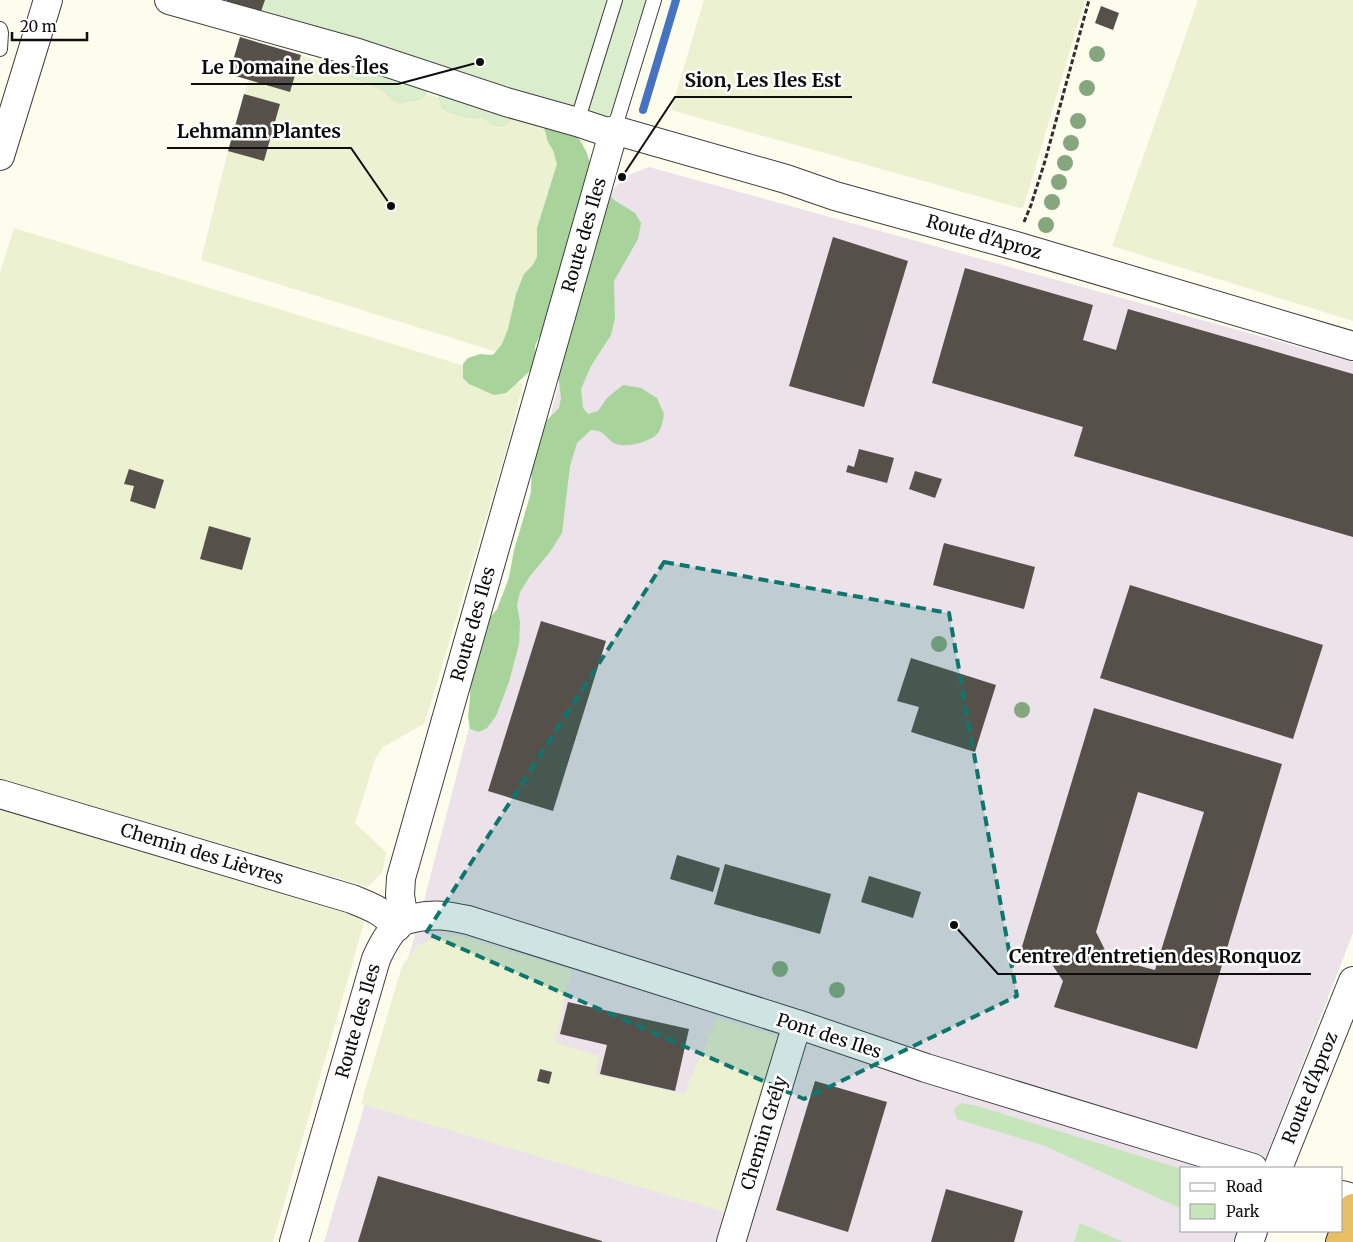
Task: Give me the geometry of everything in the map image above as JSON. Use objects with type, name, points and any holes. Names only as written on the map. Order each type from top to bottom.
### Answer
[{"type":"highway","points":[[1340,1242],[1353,1208]]},
{"type":"street","points":[[0,156],[48,0]]},
{"type":"street","name":"Route d'Aproz","points":[[169,0],[358,53],[506,102],[786,179],[836,196],[1016,246],[1353,346]]},
{"type":"street","name":"Route des Iles","points":[[294,1242],[376,959],[385,941],[400,924],[401,878],[613,132]]},
{"type":"street","name":"Chemin des Lièvres","points":[[0,794],[352,899],[375,908],[400,924]]},
{"type":"street","name":"Pont des Iles","points":[[400,924],[428,915],[468,920],[796,1024],[926,1068],[1250,1167]]},
{"type":"street","name":"Route d'Aproz","points":[[1278,1167],[1353,981]]},
{"type":"street","name":"Chemin Grély","points":[[731,1242],[796,1024]]},
{"type":"lane","points":[[578,122],[615,0]]},
{"type":"lane","name":"Route des Iles","points":[[613,132],[654,0]]},
{"type":"lane","points":[[0,30],[0,49]]},
{"type":"path","points":[[1016,246],[1042,170],[1089,0]]},
{"type":"highlighted area","points":[[664,562],[949,613],[1017,996],[804,1099],[426,933]]},
{"type":"shaded area","points":[[649,167],[1353,362],[1353,933],[1262,1167],[1180,1167],[1180,1232],[1237,1232],[1233,1242],[324,1242],[415,935],[608,195],[624,177]]},
{"type":"green space","points":[[187,0],[646,0],[632,39],[620,98],[614,111],[599,122],[522,104],[507,124],[503,126],[493,125],[482,117],[471,118],[449,112],[442,108],[438,93],[431,89],[421,99],[398,103],[384,91],[373,85],[334,71],[330,67],[339,42],[325,44],[313,56],[309,56],[301,50]]},
{"type":"green space","points":[[646,0],[608,116],[575,132],[586,151],[596,180],[614,200],[635,213],[641,223],[638,239],[614,281],[615,318],[611,335],[591,366],[581,389],[583,408],[588,414],[598,411],[607,398],[623,385],[641,388],[657,398],[664,414],[662,424],[655,436],[637,444],[619,445],[602,433],[591,430],[577,443],[570,466],[562,533],[520,592],[517,605],[520,622],[519,644],[509,682],[496,716],[487,728],[479,732],[470,729],[468,716],[471,660],[476,635],[497,609],[509,578],[514,550],[531,493],[532,450],[538,429],[559,408],[561,398],[556,357],[544,336],[539,337],[535,346],[536,360],[529,372],[506,393],[494,395],[469,384],[463,378],[463,364],[468,358],[480,354],[494,354],[502,344],[508,329],[516,294],[524,274],[537,257],[537,228],[557,164],[553,150],[548,142],[540,113],[522,104],[507,124],[503,126],[493,125],[482,117],[471,118],[442,108],[438,93],[430,89],[421,99],[398,103],[384,91],[373,85],[334,71],[330,67],[339,42],[325,44],[313,56],[309,56],[301,7]]},
{"type":"green space","points":[[704,0],[1085,0],[1023,209],[671,110]]},
{"type":"green space","points":[[1198,0],[1353,0],[1353,321],[1112,246]]},
{"type":"green space","points":[[240,37],[584,141],[529,362],[201,260],[228,151],[249,80],[229,74]]},
{"type":"green space","points":[[14,228],[523,384],[507,447],[424,724],[383,747],[375,759],[355,823],[386,852],[383,871],[368,887],[0,779],[0,273]]},
{"type":"green space","points":[[0,810],[365,919],[273,1242],[0,1242]]},
{"type":"green space","points":[[458,936],[571,970],[555,1042],[599,1056],[596,1074],[684,1094],[717,1018],[784,1039],[731,1214],[361,1104],[402,966],[416,946],[438,937]]},
{"type":"green space","points":[[961,1103],[977,1106],[1180,1168],[1180,1208],[1045,1146],[957,1119],[954,1109]]},
{"type":"green space","points":[[1080,1223],[1123,1242],[1074,1242]]},
{"type":"building","points":[[227,0],[265,0],[260,14],[226,3]]},
{"type":"building","points":[[1101,6],[1119,13],[1113,30],[1095,23]]},
{"type":"building","points":[[240,37],[301,55],[290,92],[229,74]]},
{"type":"building","points":[[244,94],[280,104],[264,161],[228,151]]},
{"type":"building","points":[[833,237],[908,261],[864,407],[789,386]]},
{"type":"building","points":[[965,268],[1093,305],[1083,340],[1116,350],[1128,309],[1353,374],[1353,537],[1074,456],[1083,427],[932,383]]},
{"type":"building","points":[[859,449],[894,458],[887,483],[846,472],[848,465],[854,467]]},
{"type":"building","points":[[129,469],[164,480],[155,509],[130,501],[134,486],[124,484]]},
{"type":"building","points":[[915,471],[942,479],[935,498],[909,489]]},
{"type":"building","points":[[209,526],[251,538],[242,570],[200,559]]},
{"type":"building","points":[[944,543],[1035,567],[1024,609],[933,585]]},
{"type":"building","points":[[1130,585],[1323,645],[1293,739],[1100,678]]},
{"type":"building","points":[[541,621],[606,641],[553,811],[488,791]]},
{"type":"building","points":[[911,658],[996,685],[975,752],[911,732],[919,707],[897,701]]},
{"type":"building","points":[[1094,708],[1282,764],[1197,1049],[1054,1007],[1063,981],[1047,957],[1021,950]],"holes":[[[1138,792],[1204,812],[1155,970],[1109,958],[1096,932]]]},
{"type":"building","points":[[677,855],[720,868],[713,892],[670,879]]},
{"type":"building","points":[[725,864],[831,894],[820,934],[714,904]]},
{"type":"building","points":[[869,876],[921,892],[913,918],[861,902]]},
{"type":"building","points":[[568,1002],[689,1029],[675,1091],[600,1074],[607,1045],[560,1034]]},
{"type":"building","points":[[540,1069],[552,1072],[549,1084],[537,1081]]},
{"type":"building","points":[[815,1081],[887,1102],[848,1232],[776,1210]]},
{"type":"building","points":[[378,1176],[602,1241],[602,1242],[358,1242]]},
{"type":"building","points":[[946,1189],[1023,1211],[1014,1242],[931,1242]]},
{"type":"waterway","points":[[643,110],[676,0]]},
{"type":"place","name":"Le Domaine des Îles","points":[[480,62]]},
{"type":"place","name":"Sion, Les Iles Est","points":[[622,177]]},
{"type":"place","name":"Lehmann Plantes","points":[[391,206]]},
{"type":"place","name":"Centre d'entretien des Ronquoz","points":[[954,925]]}]
